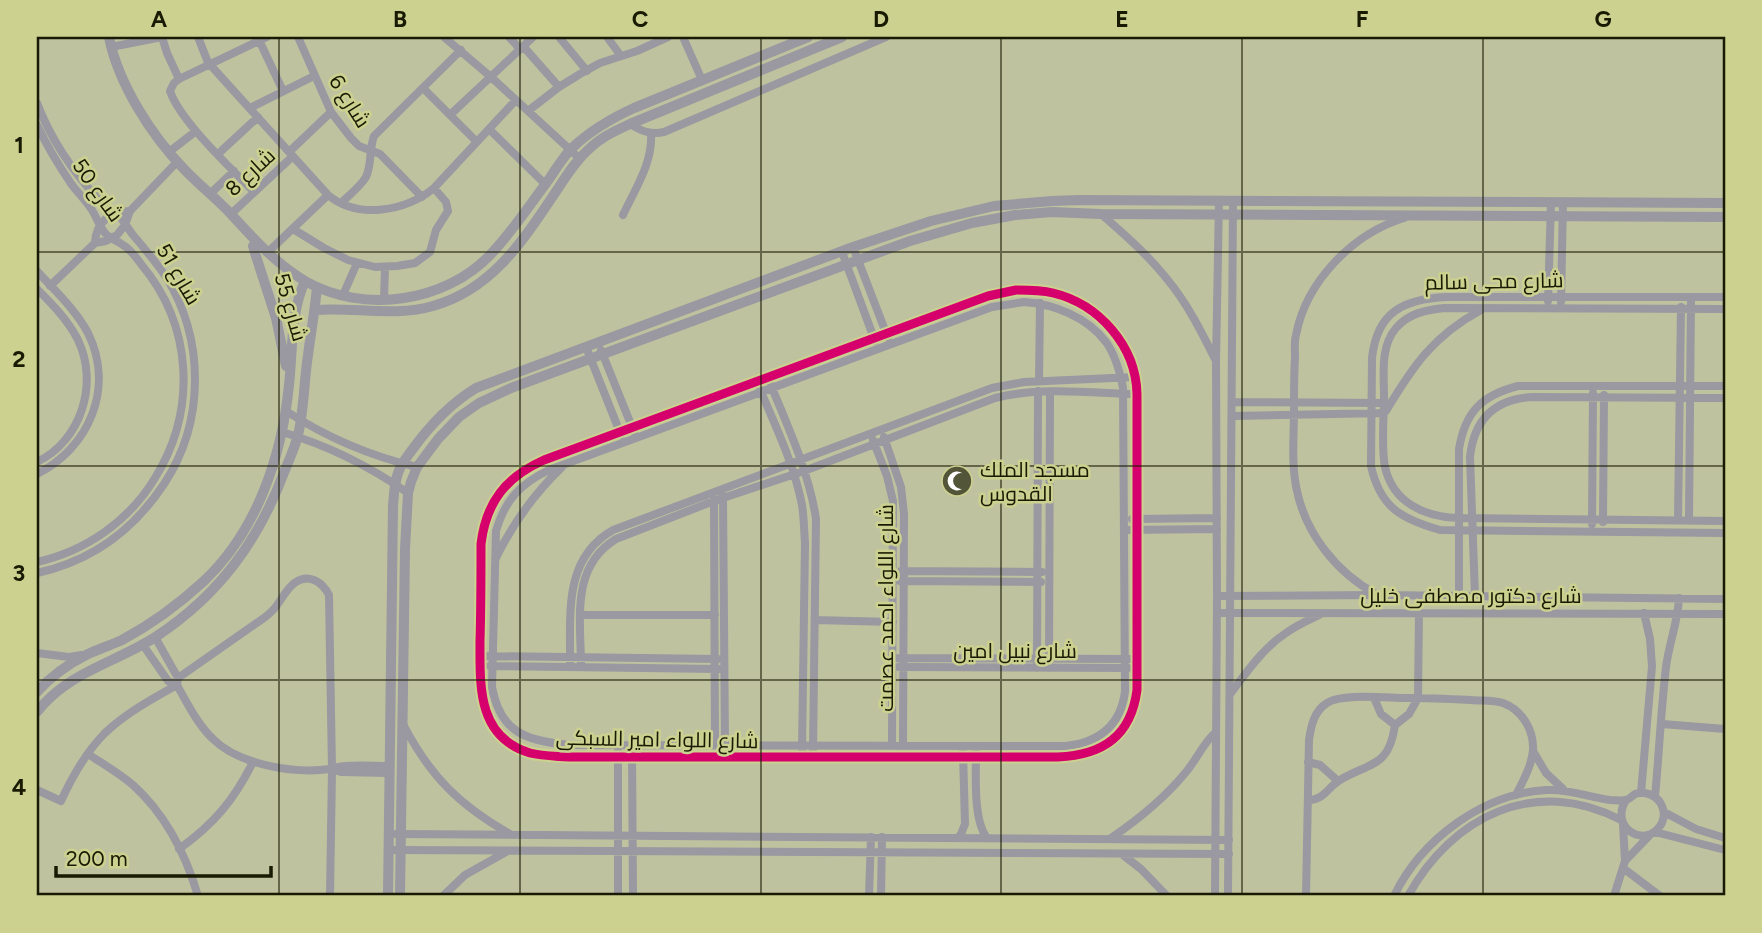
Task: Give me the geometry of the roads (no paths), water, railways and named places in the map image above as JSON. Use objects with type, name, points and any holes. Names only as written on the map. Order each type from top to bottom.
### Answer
[{"type":"street","points":[[179,79],[162,37],[110,42],[116,63],[130,92],[169,152],[267,253],[317,287],[357,298],[384,300],[407,298],[428,292],[468,273],[491,254],[545,184],[594,131],[620,114],[806,37]]},
{"type":"street","points":[[198,37],[210,65],[328,195],[341,203],[361,208],[382,209],[403,205],[422,197],[434,188],[516,100]]},
{"type":"street","points":[[243,37],[248,46]]},
{"type":"street","name":"شارع 6","points":[[298,37],[331,112],[351,138],[359,146],[380,154],[422,197]]},
{"type":"street","points":[[444,37],[575,154]]},
{"type":"street","points":[[509,37],[522,47],[559,87]]},
{"type":"street","points":[[450,115],[533,37]]},
{"type":"street","points":[[559,37],[587,71]]},
{"type":"street","points":[[607,37],[621,56]]},
{"type":"street","points":[[639,37],[645,48]]},
{"type":"street","points":[[528,111],[559,87],[587,71],[668,37]]},
{"type":"street","points":[[683,37],[702,80]]},
{"type":"street","points":[[315,310],[406,311],[433,306],[478,286],[510,257],[575,154],[630,124],[842,37]]},
{"type":"street","points":[[630,124],[644,132],[664,132],[886,37]]},
{"type":"street","points":[[254,192],[196,131],[172,95],[171,87],[179,79],[263,39],[283,91]]},
{"type":"street","points":[[341,203],[365,177],[374,136],[461,50]]},
{"type":"street","points":[[250,108],[314,75]]},
{"type":"street","points":[[423,88],[477,142]]},
{"type":"street","name":"شارع 51","points":[[37,103],[61,152],[87,187],[119,216],[167,278],[186,321],[196,370],[191,424],[183,450],[156,496]]},
{"type":"street","name":"شارع 8","points":[[231,214],[331,112]]},
{"type":"street","points":[[218,154],[258,117]]},
{"type":"street","name":"شارع 50","points":[[37,125],[53,156],[100,225],[111,239],[126,247],[156,283],[176,326],[184,374],[179,425],[170,449],[148,490],[129,513],[106,531],[65,553],[37,562]]},
{"type":"street","points":[[489,129],[545,184]]},
{"type":"street","points":[[169,152],[196,131]]},
{"type":"street","points":[[623,215],[649,160],[651,133]]},
{"type":"street","points":[[50,286],[95,243],[111,239],[122,230],[130,211],[177,162]]},
{"type":"street","points":[[210,194],[234,171]]},
{"type":"street","points":[[293,229],[324,248],[357,263],[384,267],[415,262],[430,252],[434,235],[448,211],[446,202],[434,188]]},
{"type":"street","points":[[267,253],[328,195]]},
{"type":"street","points":[[1215,896],[1219,200]]},
{"type":"street","points":[[388,896],[392,520],[395,484],[402,463],[424,434],[461,397],[476,388],[848,250],[931,221],[995,206],[1052,201],[1219,200],[1725,203]]},
{"type":"street","points":[[1228,896],[1233,201]]},
{"type":"street","points":[[1547,308],[1551,202]]},
{"type":"street","points":[[1561,309],[1563,202]]},
{"type":"street","points":[[95,243],[100,225],[108,216],[130,211]]},
{"type":"street","points":[[400,896],[408,493],[417,467],[438,439],[458,417],[479,403],[591,358],[909,241],[972,223],[1015,215],[1052,212],[1725,217]]},
{"type":"street","points":[[1101,214],[1137,246],[1168,280],[1194,319],[1216,362]]},
{"type":"street","points":[[1379,595],[1347,574],[1322,546],[1311,530],[1297,491],[1295,336],[1306,304],[1322,278],[1342,254],[1382,227],[1412,216]]},
{"type":"street","name":"شارع 55","points":[[256,242],[253,246],[276,318],[289,385]]},
{"type":"street","points":[[848,250],[858,260],[890,344]]},
{"type":"street","points":[[848,250],[846,264],[878,349]]},
{"type":"street","points":[[343,295],[357,263]]},
{"type":"street","points":[[384,267],[384,300]]},
{"type":"street","points":[[37,271],[80,320],[89,335],[96,355],[99,379],[90,420],[75,445],[63,458],[37,474]]},
{"type":"street","points":[[37,692],[66,666],[121,640],[180,603],[206,579],[241,536],[267,483],[282,432],[295,312],[305,281]]},
{"type":"street","points":[[37,712],[53,693],[68,682],[143,645],[189,613],[222,582],[235,565],[267,514],[298,437],[317,287]]},
{"type":"street","points":[[37,289],[70,326],[84,356],[86,368],[86,393],[79,416],[64,441],[37,462]]},
{"type":"street","name":"شارع اللواء امير السبكى","points":[[1044,291],[1069,298],[1092,311],[1112,329],[1126,352],[1135,377],[1137,394],[1137,690],[1131,715],[1117,736],[1084,755],[1058,757],[568,757],[531,753],[508,741],[498,732],[481,696],[481,544],[487,517],[496,498],[509,482],[531,466],[886,333],[1002,292],[1044,291]]},
{"type":"street","points":[[1678,520],[1681,297]]},
{"type":"street","points":[[1689,520],[1691,297]]},
{"type":"street","name":"شارع محى سالم","points":[[1725,297],[1425,298],[1411,302],[1388,317],[1374,343],[1371,403],[1371,466],[1375,482],[1392,508],[1421,525],[1459,531],[1725,533]]},
{"type":"street","points":[[1039,381],[1040,303]]},
{"type":"street","name":"شارع اللواء امير السبكى","points":[[1040,303],[1075,317],[1096,332],[1111,351],[1124,394],[1125,663],[1124,703],[1119,715],[1102,734],[1091,741],[1066,746],[569,745],[523,736],[505,720],[494,699],[492,687],[494,560],[500,516],[516,492],[527,482],[549,470],[890,344],[992,307],[1040,303]]},
{"type":"street","points":[[1232,416],[1384,413],[1407,375],[1429,348],[1454,326],[1484,309]]},
{"type":"street","name":"شارع محى سالم","points":[[1725,309],[1427,310],[1415,314],[1396,328],[1386,348],[1384,360],[1384,464],[1393,488],[1414,508],[1443,518],[1725,521]]},
{"type":"street","points":[[598,343],[637,438]]},
{"type":"street","points":[[586,347],[624,442]]},
{"type":"street","points":[[767,377],[804,471],[816,519],[813,757]]},
{"type":"street","points":[[581,667],[581,596],[585,576],[596,556],[616,539],[800,460],[992,388],[1024,382],[1135,377]]},
{"type":"street","points":[[756,381],[791,464],[802,505],[805,543],[802,757]]},
{"type":"street","points":[[1459,596],[1459,449],[1462,432],[1469,417],[1480,404],[1504,390],[1518,386],[1725,386]]},
{"type":"street","points":[[1532,386],[1533,397]]},
{"type":"street","points":[[1603,532],[1604,386]]},
{"type":"street","points":[[1591,532],[1593,387]]},
{"type":"street","points":[[570,667],[573,585],[580,563],[594,544],[613,530],[719,495],[804,471],[1009,394],[1038,391],[1137,394]]},
{"type":"street","points":[[1037,663],[1038,391]]},
{"type":"street","points":[[1048,663],[1050,392]]},
{"type":"street","points":[[1475,596],[1469,457],[1478,426],[1497,406],[1521,397],[1725,398]]},
{"type":"street","points":[[1232,402],[1384,403]]},
{"type":"street","points":[[1480,404],[1488,414]]},
{"type":"street","points":[[285,411],[350,445],[417,467]]},
{"type":"street","points":[[79,416],[90,420]]},
{"type":"street","name":"شارع اللواء احمد عصمت","points":[[882,430],[903,500],[904,746]]},
{"type":"street","points":[[282,432],[348,457],[408,493]]},
{"type":"street","name":"شارع اللواء احمد عصمت","points":[[871,434],[891,488],[893,502],[892,746]]},
{"type":"street","points":[[494,560],[524,509],[543,485],[565,465]]},
{"type":"street","points":[[37,573],[69,564],[113,541],[136,520],[156,496],[148,490]]},
{"type":"street","points":[[715,745],[719,495]]},
{"type":"street","points":[[719,495],[725,745]]},
{"type":"street","points":[[1124,519],[1217,518]]},
{"type":"street","points":[[1124,530],[1217,529]]},
{"type":"street","points":[[894,576],[1049,577]]},
{"type":"street","points":[[37,790],[61,801],[76,772],[105,733],[261,620],[273,610],[294,583],[304,579],[315,580],[324,586],[329,595],[332,769],[330,896]]},
{"type":"street","name":"شارع دكتور مصطفى خليل","points":[[1217,596],[1725,599]]},
{"type":"street","points":[[1655,797],[1668,654],[1679,614],[1679,598]]},
{"type":"street","name":"شارع دكتور مصطفى خليل","points":[[1217,612],[1725,614]]},
{"type":"street","points":[[1230,694],[1272,643],[1324,612]]},
{"type":"street","points":[[1309,800],[1322,797],[1338,781],[1363,770],[1388,751],[1393,741],[1395,725],[1409,713],[1418,698],[1419,612]]},
{"type":"street","points":[[1641,793],[1652,666],[1644,613]]},
{"type":"street","points":[[581,615],[715,615]]},
{"type":"street","points":[[815,620],[893,622]]},
{"type":"street","points":[[155,637],[213,740],[232,752],[253,762],[288,769],[332,769],[342,766],[388,769]]},
{"type":"street","points":[[143,645],[168,681],[178,682]]},
{"type":"street","points":[[37,653],[69,657],[88,654]]},
{"type":"street","points":[[480,656],[493,661],[570,667],[724,669]]},
{"type":"street","points":[[480,666],[493,661],[570,657],[724,659]]},
{"type":"street","name":"شارع نبيل امين","points":[[893,663],[1137,663]]},
{"type":"street","points":[[1306,896],[1311,724],[1328,702],[1340,698],[1418,698],[1501,702],[1513,708],[1523,718],[1532,739],[1533,751],[1516,795]]},
{"type":"street","points":[[1374,698],[1381,714],[1395,725]]},
{"type":"street","points":[[403,724],[418,752],[437,778],[477,813],[513,835]]},
{"type":"street","points":[[1661,724],[1725,729]]},
{"type":"street","points":[[1110,839],[1146,813],[1174,787],[1216,732]]},
{"type":"street","points":[[568,757],[569,745]]},
{"type":"street","points":[[618,745],[618,896]]},
{"type":"street","points":[[632,745],[632,896]]},
{"type":"street","points":[[958,838],[965,824],[963,746]]},
{"type":"street","points":[[975,746],[978,818],[987,838]]},
{"type":"street","points":[[1533,751],[1546,774],[1565,790]]},
{"type":"street","points":[[88,754],[131,783],[146,798],[179,849],[198,896]]},
{"type":"street","points":[[179,849],[198,835],[230,802],[253,762]]},
{"type":"street","points":[[1308,762],[1320,765],[1338,781]]},
{"type":"street","points":[[1394,896],[1428,848],[1446,832],[1482,809],[1516,795],[1549,790],[1626,800]]},
{"type":"street","points":[[1614,896],[1624,865],[1663,820],[1662,806],[1655,797],[1641,793],[1633,795],[1622,806],[1624,865],[1660,896]]},
{"type":"street","points":[[1408,896],[1421,874],[1452,839],[1507,808],[1537,801],[1567,801],[1595,807],[1622,821],[1632,833],[1654,833],[1725,850]]},
{"type":"street","points":[[1664,812],[1696,829],[1725,838]]},
{"type":"street","points":[[388,833],[1229,840]]},
{"type":"street","points":[[869,896],[871,837]]},
{"type":"street","points":[[881,896],[882,837]]},
{"type":"street","points":[[388,850],[1229,854]]},
{"type":"street","points":[[443,896],[465,875],[508,851]]},
{"type":"street","points":[[1123,855],[1149,876],[1167,896]]},
{"type":"place","name":"مسجد الملك القدوس","points":[[957,481]]}]
